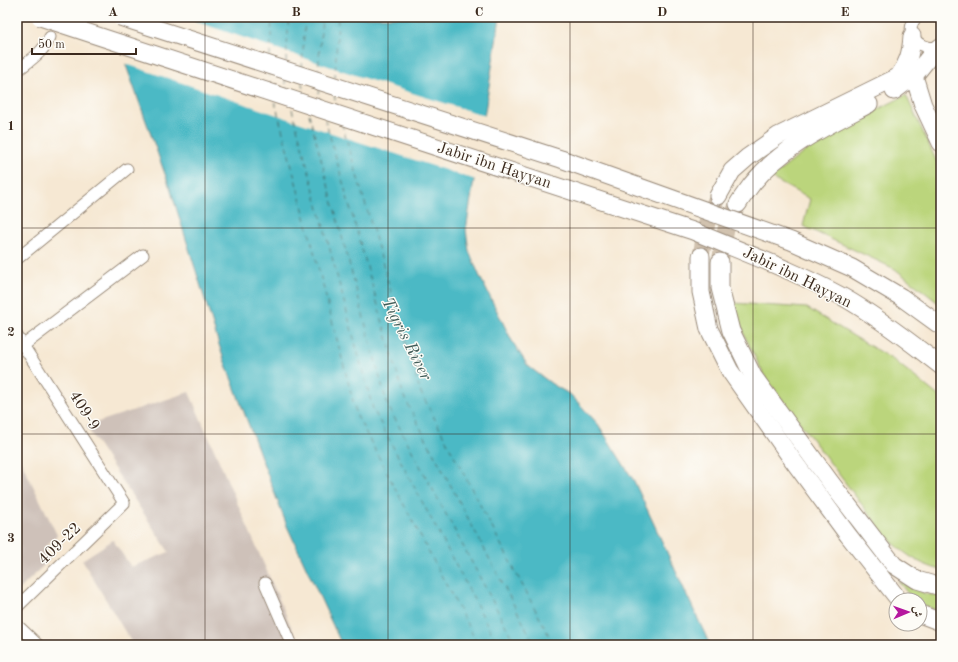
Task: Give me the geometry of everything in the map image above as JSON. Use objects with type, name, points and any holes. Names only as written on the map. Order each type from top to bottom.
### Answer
[{"type":"main road","name":"Jabir ibn Hayyan","points":[[40,17],[693,231],[784,268],[843,298],[899,333],[935,361]]},
{"type":"main road","name":"Jabir ibn Hayyan","points":[[120,17],[561,159],[791,241],[852,268],[901,297],[941,326]]},
{"type":"main road","points":[[718,196],[732,171],[748,157],[778,136],[898,77],[910,58],[912,32]]},
{"type":"main road","points":[[738,204],[760,174],[794,146],[896,90],[914,76],[930,56],[940,47]]},
{"type":"main road","points":[[914,76],[923,105],[941,143]]},
{"type":"main road","points":[[701,256],[700,292],[709,328],[730,371],[764,421],[806,478],[893,592]]},
{"type":"main road","points":[[720,262],[720,288],[731,331],[753,376],[831,483],[894,565],[917,580],[941,587]]},
{"type":"main road","points":[[928,617],[941,622]]},
{"type":"street","points":[[907,17],[912,32],[923,45],[928,47],[940,47]]},
{"type":"street","points":[[912,32],[913,22],[917,17]]},
{"type":"street","points":[[17,70],[41,52],[47,45],[50,37]]},
{"type":"street","points":[[17,259],[127,169]]},
{"type":"street","points":[[24,346],[143,255]]},
{"type":"street","name":"409-9","points":[[17,336],[124,503]]},
{"type":"street","name":"409-22","points":[[17,607],[124,503]]},
{"type":"street","points":[[265,584],[292,645]]},
{"type":"street","points":[[17,625],[38,645]]},
{"type":"shaded area","points":[[189,392],[299,645],[133,645],[82,560],[113,540],[131,567],[169,552],[86,426]]},
{"type":"shaded area","points":[[17,453],[57,535],[44,548],[50,559],[17,592]]},
{"type":"green space","points":[[906,95],[941,171],[941,305],[895,269],[803,226],[810,199],[771,178],[822,138]]},
{"type":"green space","points":[[733,303],[807,308],[895,361],[941,398],[941,570],[910,557],[885,535],[765,377],[745,337]]},
{"type":"green space","points":[[898,581],[922,592],[907,592]]},
{"type":"green space","points":[[928,594],[941,596],[941,612],[928,607]]},
{"type":"water","name":"Tigris River","points":[[111,17],[500,17],[466,230],[469,251],[480,277],[512,341],[528,366],[552,384],[571,395],[598,424],[634,481],[710,645],[342,645],[287,526],[222,354],[170,188],[127,68]]},
{"type":"pier","points":[[109,17],[182,17],[364,78],[486,116],[476,180],[123,63]]},
{"type":"ferry route","points":[[270,56],[272,17]]},
{"type":"ferry route","points":[[286,62],[289,17]]},
{"type":"ferry route","points":[[302,68],[305,17]]},
{"type":"ferry route","points":[[318,73],[322,17]]},
{"type":"ferry route","points":[[335,78],[338,17]]},
{"type":"ferry route","points":[[269,73],[270,84]]},
{"type":"ferry route","points":[[285,79],[287,90]]},
{"type":"ferry route","points":[[302,83],[304,96]]},
{"type":"ferry route","points":[[318,88],[320,101]]},
{"type":"ferry route","points":[[334,95],[337,106]]},
{"type":"ferry route","points":[[275,102],[357,416],[478,645]]},
{"type":"ferry route","points":[[292,109],[373,409],[498,645]]},
{"type":"ferry route","points":[[309,114],[387,404],[516,645]]},
{"type":"ferry route","points":[[325,119],[404,397],[535,645]]},
{"type":"ferry route","points":[[342,124],[420,391],[554,645]]},
{"type":"tunnel","points":[[701,256],[707,222],[716,200]]},
{"type":"tunnel","points":[[720,262],[726,229],[737,206]]}]
